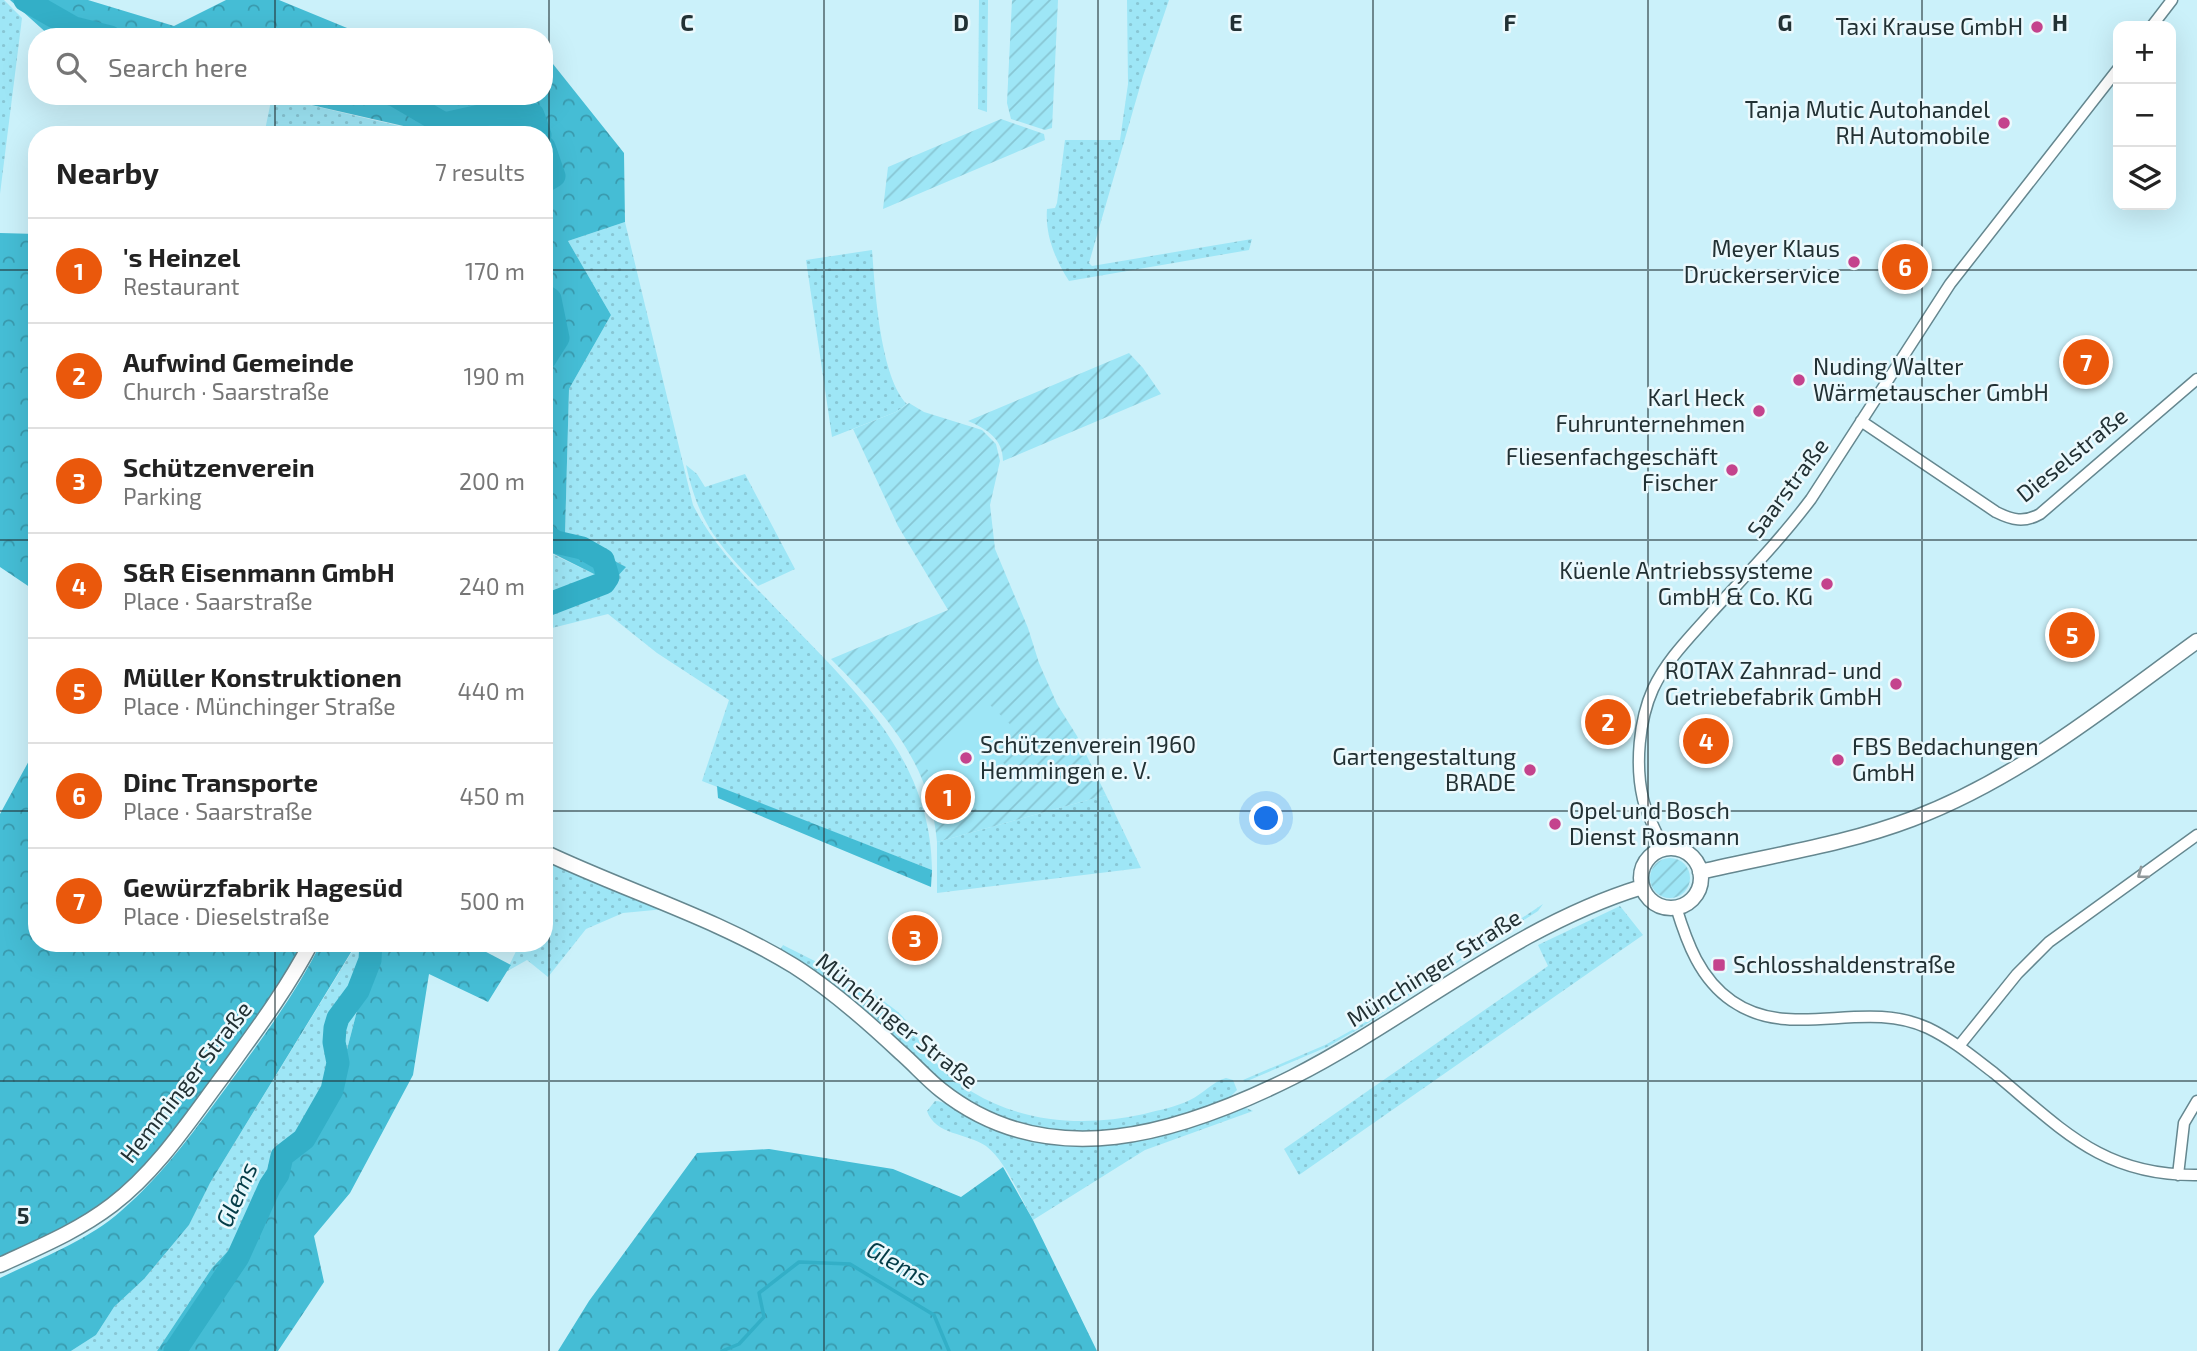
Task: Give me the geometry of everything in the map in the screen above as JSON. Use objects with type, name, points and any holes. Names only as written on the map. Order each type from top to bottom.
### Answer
[{"type":"street","points":[[2156,21],[2172,0]]},
{"type":"street","name":"Saarstraße","points":[[1664,849],[1643,800],[1640,768],[1643,719],[1653,688],[1683,645],[1788,528],[1950,284],[2113,75]]},
{"type":"street","name":"Dieselstraße","points":[[1861,421],[1996,512],[2011,519],[2022,520],[2040,513],[2197,379]]},
{"type":"street","points":[[1700,872],[1848,840],[1942,807],[2028,761],[2197,641]]},
{"type":"street","points":[[1959,1046],[2026,964],[2057,936],[2197,835]]},
{"type":"street","points":[[1676,848],[1687,853],[1700,872],[1700,884],[1695,894],[1687,903],[1676,907],[1655,903],[1642,887],[1642,871],[1646,861],[1654,853],[1664,849],[1676,848]]},
{"type":"street","name":"Münchinger Straße","points":[[553,856],[757,945],[805,974],[842,1001],[938,1088],[962,1105],[1012,1130],[1066,1140],[1100,1140],[1151,1131],[1249,1097],[1368,1036],[1542,928],[1588,905],[1642,887]]},
{"type":"street","points":[[1676,907],[1689,946],[1707,978],[1726,996],[1746,1009],[1771,1018],[1788,1020],[1872,1015],[1896,1018],[1927,1028],[1959,1046],[2097,1154],[2139,1170],[2197,1175]]},
{"type":"street","name":"Hemminger Straße","points":[[0,1265],[69,1233],[114,1204],[141,1178],[185,1128],[269,1013],[306,952]]},
{"type":"street","points":[[2178,1175],[2184,1122],[2197,1101]]},
{"type":"shaded area","points":[[0,0],[4,0],[22,18],[0,194]]},
{"type":"shaded area","points":[[979,0],[988,0],[987,112],[978,109]]},
{"type":"shaded area","points":[[1012,0],[1058,0],[1052,128],[1045,130],[1011,119],[1007,103]]},
{"type":"shaded area","points":[[1127,0],[1169,0],[1143,76],[1089,263],[1092,266],[1252,239],[1249,250],[1069,281],[1052,246],[1047,209],[1055,208],[1057,203],[1065,140],[1120,140],[1128,84]]},
{"type":"shaded area","points":[[270,105],[310,105],[399,126],[266,126]]},
{"type":"shaded area","points":[[1001,119],[1044,134],[1045,140],[883,209],[888,167]]},
{"type":"shaded area","points":[[625,222],[693,505],[725,554],[851,687],[899,752],[916,788],[928,827],[932,870],[702,781],[729,700],[657,653],[608,614],[553,628],[553,554],[598,576],[625,567],[565,535],[569,389],[611,315],[568,241]]},
{"type":"shaded area","points":[[872,250],[877,308],[885,353],[898,391],[907,404],[896,412],[832,437],[806,260]]},
{"type":"shaded area","points":[[1129,353],[1161,394],[1003,461],[1000,447],[993,436],[968,421]]},
{"type":"shaded area","points":[[909,403],[924,412],[982,430],[996,444],[1000,461],[990,505],[995,549],[1057,704],[1077,736],[1106,795],[937,842],[933,813],[915,763],[886,720],[831,659],[948,610],[898,526],[853,429],[896,412]]},
{"type":"shaded area","points":[[686,465],[697,474],[705,487],[745,474],[795,569],[758,586],[712,532],[697,503]]},
{"type":"shaded area","name":"Schützenverein 1960 Hemmingen e. V.","points":[[989,704],[1013,727],[991,750],[1017,777],[980,813],[953,786],[947,792],[925,767]]},
{"type":"shaded area","points":[[1106,795],[1141,868],[937,893],[937,842]]},
{"type":"shaded area","points":[[1670,858],[1678,859],[1684,864],[1689,870],[1689,886],[1684,892],[1678,897],[1670,898],[1662,897],[1656,892],[1651,886],[1650,878],[1651,870],[1656,864],[1662,859]]},
{"type":"shaded area","points":[[554,863],[665,909],[623,913],[586,929],[548,977],[527,960],[506,972],[516,952],[553,952]]},
{"type":"shaded area","points":[[1543,904],[1538,911],[1362,1027],[1327,1047],[1245,1082],[1243,1080],[1325,1045],[1361,1025]]},
{"type":"shaded area","points":[[1620,906],[1643,935],[1299,1175],[1284,1149],[1548,966],[1538,945]]},
{"type":"shaded area","points":[[783,945],[886,1002],[903,1017],[932,1059],[954,1079],[978,1095],[1004,1107],[1058,1120],[1115,1119],[1179,1105],[1226,1078],[1233,1080],[1237,1090],[1229,1098],[1173,1117],[1113,1131],[1060,1131],[1008,1120],[960,1097],[939,1081],[863,1008],[780,950]]},
{"type":"shaded area","points":[[352,952],[366,952],[364,984],[344,1061],[308,1127],[266,1183],[241,1237],[212,1268],[157,1351],[71,1351],[96,1335],[114,1307],[144,1279],[189,1225],[210,1183]]},
{"type":"shaded area","points":[[935,1101],[950,1105],[1001,1133],[1064,1145],[1094,1145],[1153,1135],[1242,1106],[1253,1111],[1145,1150],[1033,1220],[1006,1170],[986,1146],[944,1129],[931,1119],[927,1111]]},
{"type":"green space","points":[[10,0],[88,0],[174,26],[226,0],[279,0],[347,28],[41,28]]},
{"type":"green space","points":[[553,64],[624,153],[625,222],[568,241],[611,315],[569,389],[565,535],[626,567],[616,578],[598,576],[553,554],[553,126],[404,126],[311,105],[553,105]]},
{"type":"green space","points":[[0,233],[28,234],[28,586],[0,567]]},
{"type":"green space","points":[[28,763],[28,952],[299,952],[277,991],[159,1151],[108,1200],[83,1219],[0,1258],[0,814]]},
{"type":"green space","points":[[717,786],[932,870],[931,887],[718,798]]},
{"type":"green space","points":[[316,952],[351,952],[210,1183],[189,1225],[144,1279],[114,1307],[96,1335],[71,1351],[0,1351],[0,1278],[94,1231],[136,1197],[166,1166],[193,1132],[267,1031]]},
{"type":"green space","points":[[366,952],[486,952],[511,965],[488,1002],[429,974],[413,1075],[350,1193],[314,1236],[324,1282],[278,1351],[157,1351],[212,1268],[241,1237],[266,1183],[308,1127],[344,1061],[367,965]]},
{"type":"green space","points":[[769,1149],[893,1169],[961,1197],[1003,1167],[1033,1220],[1097,1351],[558,1351],[589,1301],[697,1153]]},
{"type":"waterway","name":"Glems","points":[[25,0],[74,28]]},
{"type":"waterway","name":"Glems","points":[[411,105],[444,124],[489,114],[533,115],[537,126]]},
{"type":"waterway","name":"Glems","points":[[553,173],[553,177]]},
{"type":"waterway","name":"Glems","points":[[553,314],[558,338],[553,346]]},
{"type":"waterway","name":"Glems","points":[[553,540],[582,548],[603,560],[608,577],[604,583],[553,603]]},
{"type":"waterway","name":"Glems","points":[[175,1351],[238,1257],[278,1174],[282,1156],[304,1139],[332,1090],[338,1063],[334,1042],[335,1028],[338,1018],[358,991],[370,952]]},
{"type":"waterway","name":"Glems","points":[[722,1351],[739,1344],[764,1317],[759,1293],[799,1262],[850,1264],[934,1315],[949,1351]]},
{"type":"place","name":"Taxi Krause GmbH","points":[[2037,27]]},
{"type":"place","name":"Tanja Mutic Autohandel RH Automobile","points":[[2004,123]]},
{"type":"place","name":"Meyer Klaus Druckerservice","points":[[1854,262]]},
{"type":"place","name":"Dinc Transporte","points":[[1905,267]]},
{"type":"place","name":"Gewürzfabrik Hagesüd","points":[[2086,362]]},
{"type":"place","name":"Nuding Walter Wärmetauscher GmbH","points":[[1799,380]]},
{"type":"place","name":"Karl Heck Fuhrunternehmen","points":[[1759,411]]},
{"type":"place","name":"Fliesenfachgeschäft Fischer","points":[[1732,470]]},
{"type":"place","name":"Küenle Antriebssysteme GmbH & Co. KG","points":[[1827,584]]},
{"type":"place","name":"Müller Konstruktionen","points":[[2072,635]]},
{"type":"place","name":"ROTAX Zahnrad- und Getriebefabrik GmbH","points":[[1896,684]]},
{"type":"place","name":"Aufwind Gemeinde","points":[[1608,722]]},
{"type":"place","name":"S&R Eisenmann GmbH","points":[[1706,741]]},
{"type":"place","name":"Schützenverein 1960 Hemmingen e. V.","points":[[966,758]]},
{"type":"place","name":"FBS Bedachungen GmbH","points":[[1838,760]]},
{"type":"place","name":"Gartengestaltung BRADE","points":[[1530,770]]},
{"type":"place","name":"'s Heinzel","points":[[948,797]]},
{"type":"place","name":"Opel und Bosch Dienst Rosmann","points":[[1555,824]]},
{"type":"place","name":"Schützenverein","points":[[915,938]]},
{"type":"place","name":"Schlosshaldenstraße","points":[[1719,965]]}]
